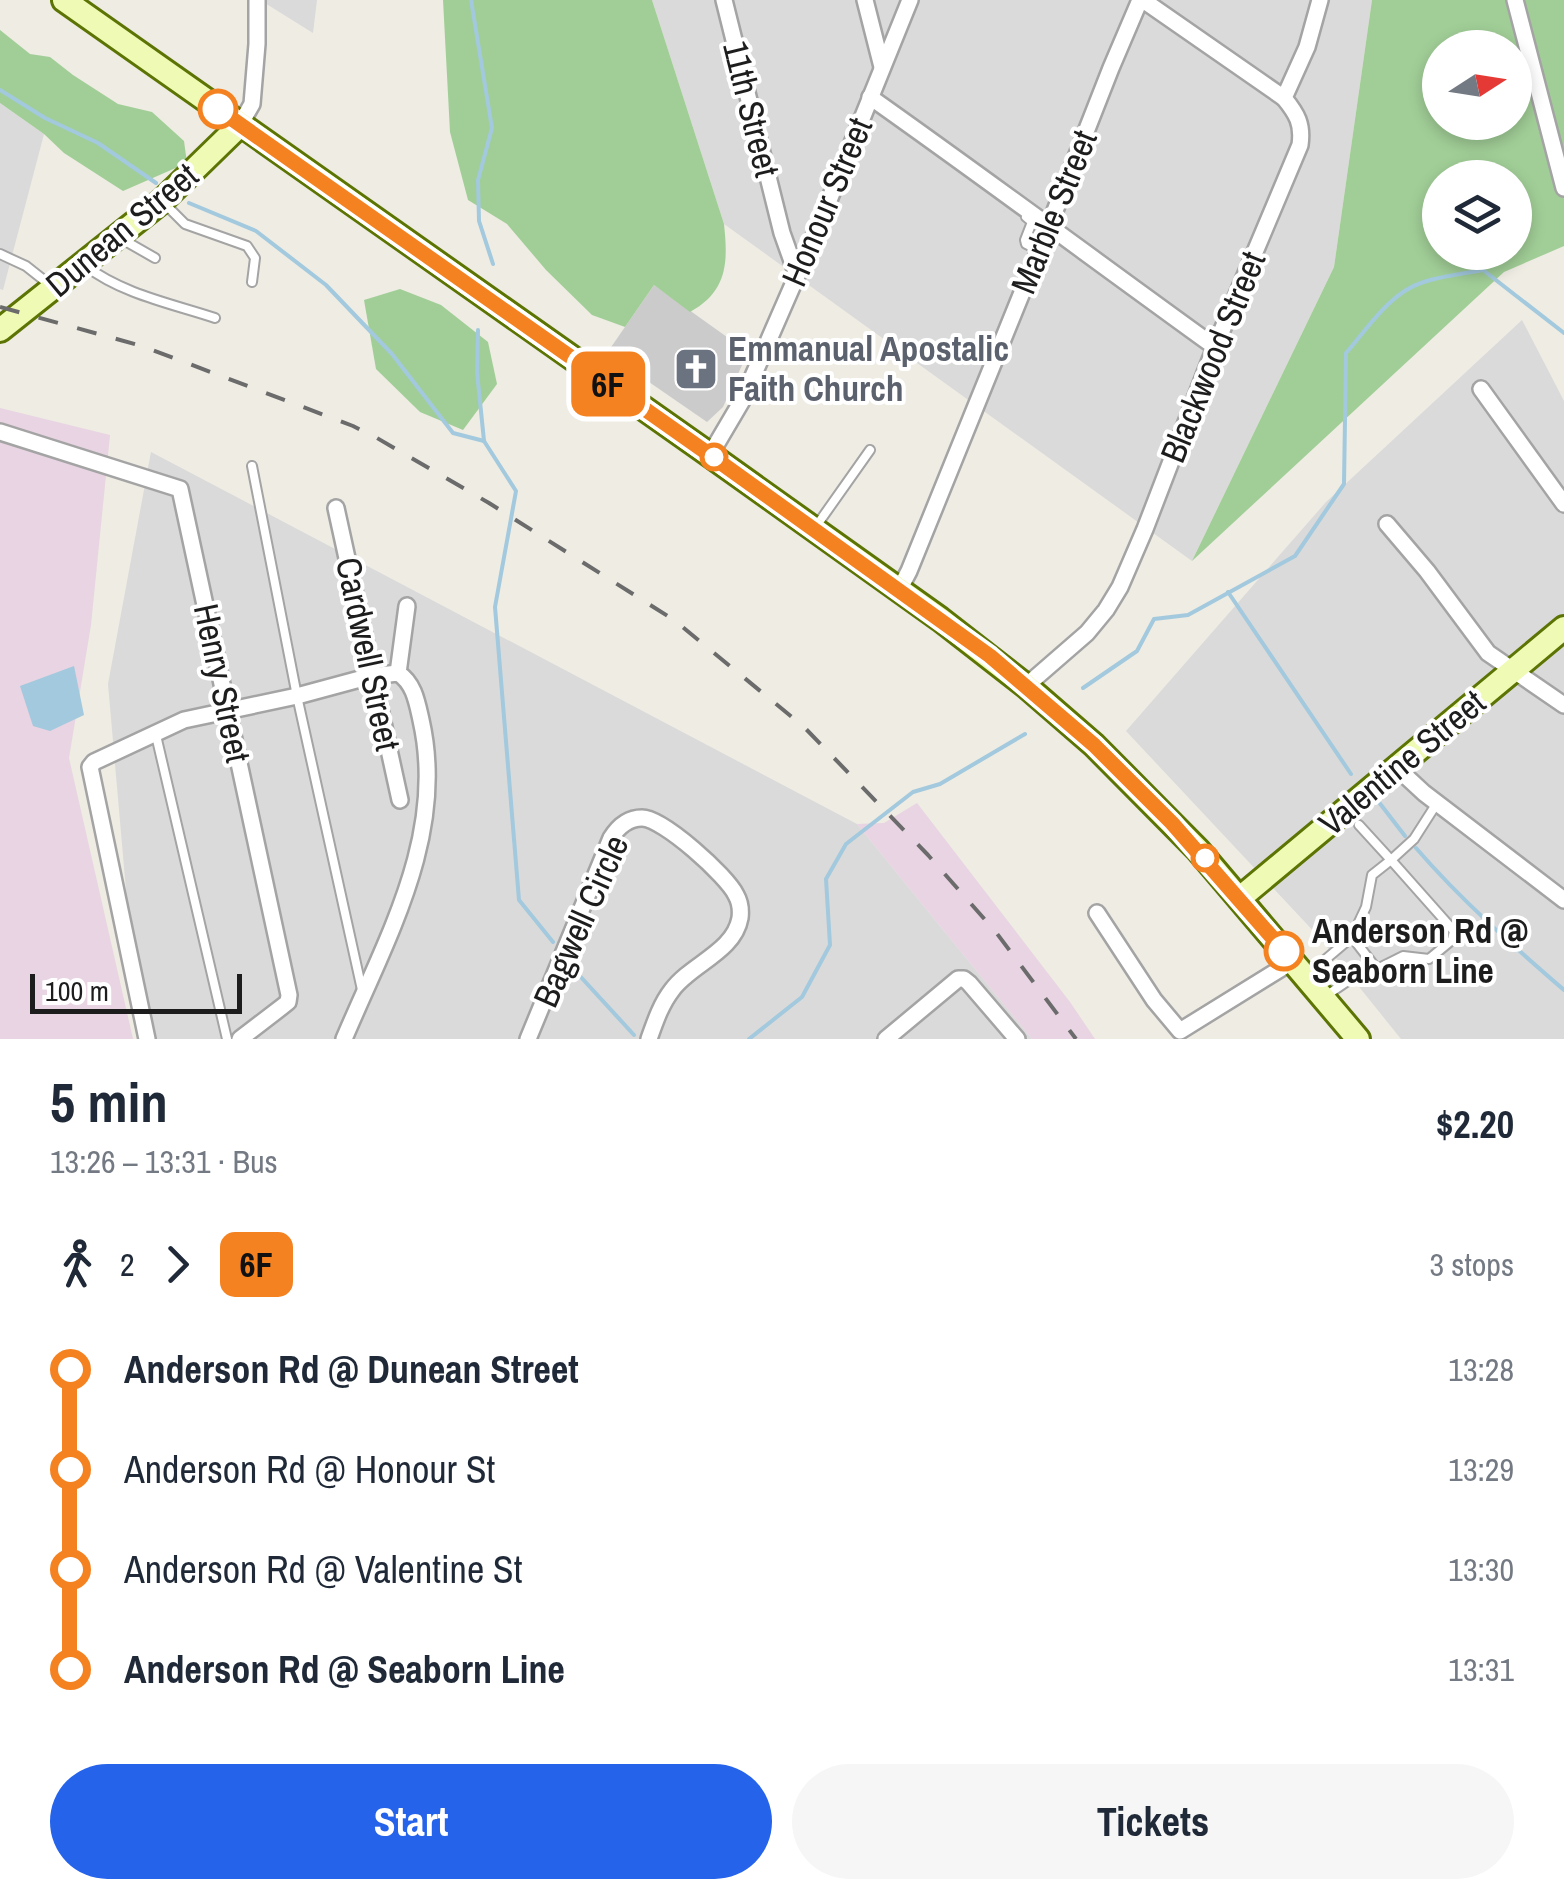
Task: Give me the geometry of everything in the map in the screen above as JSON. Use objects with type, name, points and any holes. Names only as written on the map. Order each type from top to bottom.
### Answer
[{"type":"main road","points":[[64,0],[940,618],[1026,686],[1094,745],[1172,823],[1358,1039]]},
{"type":"main road","name":"Dunean Street","points":[[0,330],[162,202],[240,125]]},
{"type":"main road","name":"Valentine Street","points":[[1240,898],[1564,628]]},
{"type":"street","points":[[240,125],[252,104],[258,44],[257,0]]},
{"type":"street","name":"11th Street","points":[[724,0],[782,234],[797,275]]},
{"type":"street","points":[[864,0],[882,67]]},
{"type":"street","name":"Honour Street","points":[[710,455],[743,399],[910,0]]},
{"type":"street","points":[[1141,0],[1284,98],[1307,47],[1320,0]]},
{"type":"street","name":"Marble Street","points":[[899,590],[1141,0]]},
{"type":"street","points":[[1515,0],[1564,188]]},
{"type":"street","points":[[870,97],[1215,347]]},
{"type":"street","name":"Blackwood Street","points":[[1026,686],[1087,633],[1106,610],[1146,529],[1215,347],[1300,145],[1299,119],[1284,98]]},
{"type":"street","points":[[1480,390],[1564,504]]},
{"type":"street","name":"Henry Street","points":[[0,432],[180,489],[289,995],[288,1002],[240,1039]]},
{"type":"street","name":"Cardwell Street","points":[[336,508],[400,800]]},
{"type":"street","points":[[1387,524],[1488,653],[1564,705]]},
{"type":"street","points":[[398,673],[406,606]]},
{"type":"street","points":[[147,1039],[90,767],[184,720],[398,673],[411,684],[420,716],[427,758],[426,808],[413,874],[344,1039]]},
{"type":"street","points":[[1397,768],[1564,900]]},
{"type":"street","name":"Bagwell Circle","points":[[528,1039],[611,838],[624,823],[642,818],[666,826],[725,878],[737,896],[740,910],[740,922],[728,942],[672,989],[648,1039]]},
{"type":"street","points":[[1098,913],[1154,1000],[1183,1035],[1299,968]]},
{"type":"street","points":[[886,1039],[958,979],[969,983],[1018,1039]]},
{"type":"lane","points":[[162,202],[186,224],[247,246],[255,258],[252,282]]},
{"type":"lane","points":[[1034,218],[1025,240],[1040,251]]},
{"type":"lane","points":[[118,237],[155,258]]},
{"type":"lane","points":[[0,254],[26,266],[53,288]]},
{"type":"lane","points":[[84,264],[100,278],[117,285],[216,318]]},
{"type":"lane","points":[[814,529],[870,450]]},
{"type":"lane","points":[[252,466],[297,696],[363,994]]},
{"type":"lane","points":[[155,732],[227,1039]]},
{"type":"lane","points":[[1299,968],[1352,937],[1366,907],[1372,875],[1414,838],[1437,803]]},
{"type":"lane","points":[[1324,998],[1367,968],[1403,956],[1429,959],[1452,940],[1454,930],[1358,825]]},
{"type":"lane","points":[[1352,937],[1376,968]]},
{"type":"shaded area","points":[[260,0],[317,0],[313,33]]},
{"type":"shaded area","points":[[652,0],[1372,0],[1334,267],[1192,561],[724,224]]},
{"type":"shaded area","points":[[0,103],[44,134],[3,290],[0,289]]},
{"type":"shaded area","points":[[654,285],[748,352],[723,407],[707,422],[607,353]]},
{"type":"shaded area","points":[[1522,320],[1564,401],[1564,1039],[1401,1039],[1319,937],[1126,731],[1326,502]]},
{"type":"shaded area","points":[[0,408],[110,435],[91,625],[69,758],[133,1039],[0,1039]]},
{"type":"shaded area","points":[[151,452],[857,824],[1032,1039],[139,1039],[108,684]]},
{"type":"shaded area","points":[[917,803],[1095,1039],[1032,1039],[857,824],[884,823]]},
{"type":"green space","points":[[443,0],[652,0],[724,224],[723,274],[703,304],[690,312],[654,285],[625,327],[592,315],[507,224],[468,200],[450,132]]},
{"type":"green space","points":[[1372,0],[1564,0],[1564,246],[1532,260],[1532,160],[1422,160],[1422,270],[1509,270],[1192,561],[1334,267]]},
{"type":"green space","points":[[0,30],[30,54],[50,57],[118,104],[152,112],[184,141],[187,163],[123,191],[64,153],[0,103]]},
{"type":"green space","points":[[400,289],[441,305],[488,342],[497,384],[463,430],[420,412],[376,369],[364,300]]},
{"type":"water","points":[[74,666],[84,715],[50,731],[33,726],[20,686]]},
{"type":"waterway","points":[[471,0],[492,128],[478,180],[479,221],[493,264]]},
{"type":"waterway","points":[[0,90],[45,118],[98,143],[156,183]]},
{"type":"waterway","points":[[189,203],[256,231],[326,285],[392,354],[453,433],[484,441]]},
{"type":"waterway","points":[[1083,688],[1137,651],[1154,619],[1188,615],[1295,556],[1344,484],[1346,353],[1399,295],[1428,281],[1483,270],[1564,333]]},
{"type":"waterway","points":[[478,330],[477,372],[484,441],[516,491],[495,607],[519,900],[553,942]]},
{"type":"waterway","points":[[1228,592],[1351,774]]},
{"type":"waterway","points":[[749,1039],[802,997],[830,945],[826,879],[846,844],[913,792],[940,784],[1025,734]]},
{"type":"waterway","points":[[1378,801],[1405,836]]},
{"type":"waterway","points":[[1416,848],[1469,904],[1564,990]]},
{"type":"waterway","points":[[568,963],[634,1035]]},
{"type":"railway","points":[[0,307],[142,346],[353,426],[489,503],[674,620],[804,727],[928,855],[995,931],[1076,1039]]},
{"type":"bus line","name":"6F","points":[[218,109],[990,656],[1094,745],[1172,823],[1284,951]]},
{"type":"place","name":"Emmanual Apostalic Faith Church","points":[[696,369]]},
{"type":"place","name":"Anderson Rd @ Seaborn Line","points":[[1284,951]]}]
